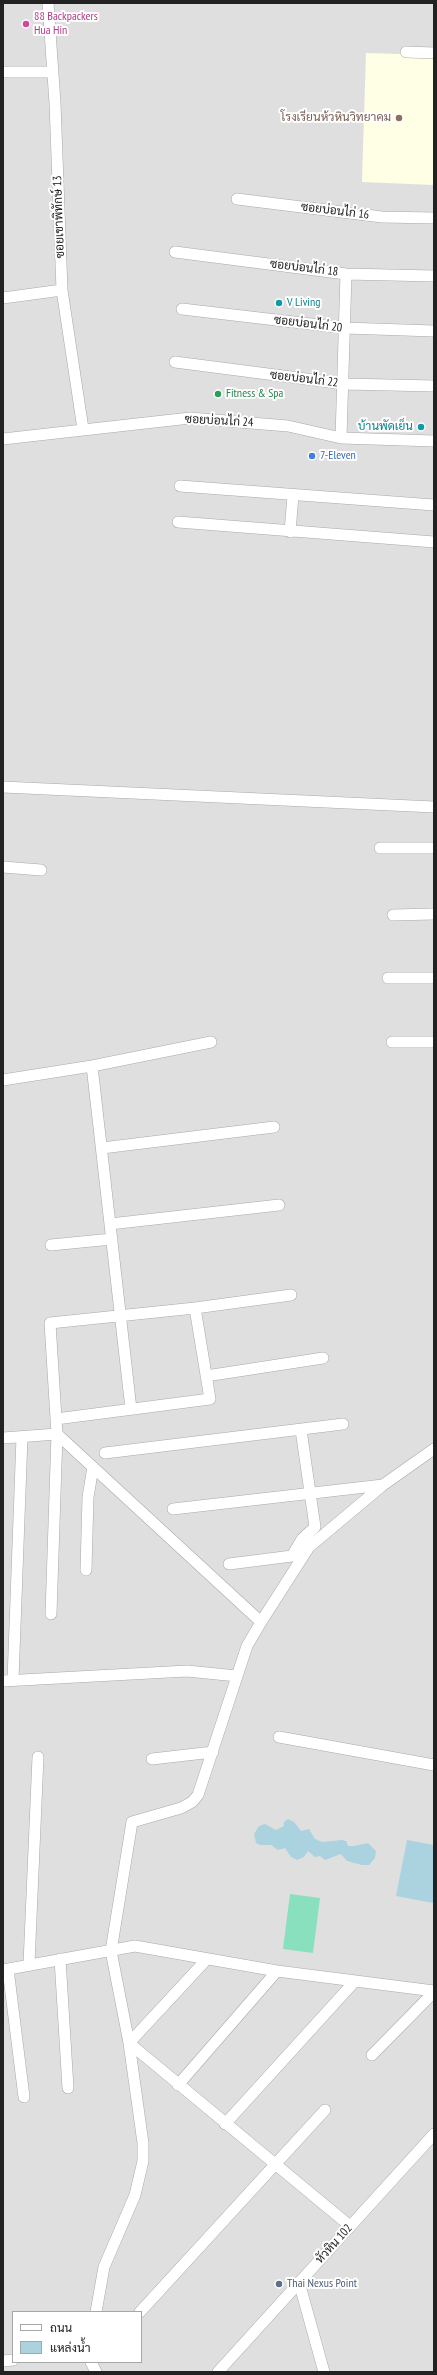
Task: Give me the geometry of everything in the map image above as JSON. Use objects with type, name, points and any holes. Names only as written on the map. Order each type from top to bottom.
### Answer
[{"type":"street","name":"ซอยเขาพิทักษ์ 13","points":[[48,3],[62,290],[83,429]]},
{"type":"street","points":[[406,52],[434,52]]},
{"type":"street","points":[[3,72],[52,72]]},
{"type":"street","name":"ซอยบ่อนไก่ 16","points":[[237,200],[382,217],[434,218]]},
{"type":"street","name":"ซอยบ่อนไก่ 18","points":[[175,252],[346,274],[434,276]]},
{"type":"street","points":[[341,438],[345,384],[346,274]]},
{"type":"street","points":[[3,298],[62,290]]},
{"type":"street","name":"ซอยบ่อนไก่ 20","points":[[182,309],[345,328],[434,331]]},
{"type":"street","name":"ซอยบ่อนไก่ 22","points":[[175,362],[345,384],[434,386]]},
{"type":"street","name":"ซอยบ่อนไก่ 24","points":[[3,439],[190,418],[288,426],[341,438],[434,441]]},
{"type":"street","points":[[180,486],[434,505]]},
{"type":"street","points":[[290,532],[292,495]]},
{"type":"street","points":[[178,522],[290,532],[434,542]]},
{"type":"street","points":[[3,787],[434,807]]},
{"type":"street","points":[[380,848],[434,848]]},
{"type":"street","points":[[3,867],[41,870]]},
{"type":"street","points":[[393,915],[434,914]]},
{"type":"street","points":[[388,978],[434,978]]},
{"type":"street","points":[[3,1080],[92,1066],[210,1042]]},
{"type":"street","points":[[392,1042],[434,1042]]},
{"type":"street","points":[[92,1066],[130,1409]]},
{"type":"street","points":[[102,1148],[274,1127]]},
{"type":"street","points":[[110,1224],[278,1205]]},
{"type":"street","points":[[51,1245],[112,1239]]},
{"type":"street","points":[[51,1614],[57,1434],[50,1323],[121,1317],[291,1295]]},
{"type":"street","points":[[56,1419],[210,1399],[195,1308]]},
{"type":"street","points":[[206,1376],[323,1358]]},
{"type":"street","points":[[105,1453],[343,1424]]},
{"type":"street","points":[[229,1564],[292,1556],[302,1539],[315,1527],[302,1430]]},
{"type":"street","points":[[3,1438],[57,1434],[260,1622]]},
{"type":"street","points":[[22,1437],[8,1680],[187,1671],[237,1676]]},
{"type":"street","points":[[96,2311],[104,2266],[135,2195],[143,2161],[129,2043],[111,1951],[132,1822],[181,1808],[192,1802],[198,1795],[247,1646],[260,1622],[309,1547],[383,1485],[434,1449]]},
{"type":"street","points":[[86,1570],[88,1497],[93,1467]]},
{"type":"street","points":[[174,1509],[310,1492],[383,1485]]},
{"type":"street","points":[[279,1737],[434,1765]]},
{"type":"street","points":[[152,1759],[213,1752]]},
{"type":"street","points":[[29,1964],[38,1757]]},
{"type":"street","points":[[24,2097],[5,1969],[135,1946],[277,1971],[434,1992]]},
{"type":"street","points":[[60,1959],[68,2088]]},
{"type":"street","points":[[129,2043],[208,1959]]},
{"type":"street","points":[[178,2085],[277,1971]]},
{"type":"street","points":[[225,2124],[354,1981]]},
{"type":"street","points":[[372,2055],[434,1992]]},
{"type":"street","points":[[129,2043],[274,2165],[350,2226]]},
{"type":"street","points":[[141,2311],[325,2110]]},
{"type":"street","name":"หัวหิน 102","points":[[218,2372],[434,2134]]},
{"type":"street","points":[[299,2282],[324,2372]]},
{"type":"shaded area","points":[[3,3],[434,3],[434,2372],[3,2372]]},
{"type":"shaded area","name":"โรงเรียนห้วหินวิทยาคม","points":[[366,53],[434,55],[434,185],[362,182]]},
{"type":"green space","points":[[290,1894],[320,1898],[313,1953],[283,1949]]},
{"type":"water","points":[[288,1819],[294,1822],[301,1831],[309,1829],[315,1839],[322,1842],[342,1840],[346,1841],[348,1846],[368,1843],[376,1851],[375,1858],[369,1865],[362,1865],[347,1861],[341,1854],[325,1860],[320,1856],[315,1857],[308,1851],[304,1857],[297,1860],[291,1857],[285,1848],[278,1850],[271,1845],[260,1845],[256,1843],[254,1834],[259,1826],[265,1824],[276,1830],[284,1826],[284,1822]]},
{"type":"water","points":[[407,1840],[434,1845],[433,1903],[396,1896]]},
{"type":"place","name":"88 Backpackers Hua Hin","points":[[26,24]]},
{"type":"place","name":"โรงเรียนห้วหินวิทยาคม","points":[[399,118]]},
{"type":"place","name":"V Living","points":[[279,303]]},
{"type":"place","name":"Fitness & Spa","points":[[218,394]]},
{"type":"place","name":"บ้านพัดเย็น","points":[[421,427]]},
{"type":"place","name":"7-Eleven","points":[[312,456]]},
{"type":"place","name":"Thai Nexus Point","points":[[279,2284]]}]
